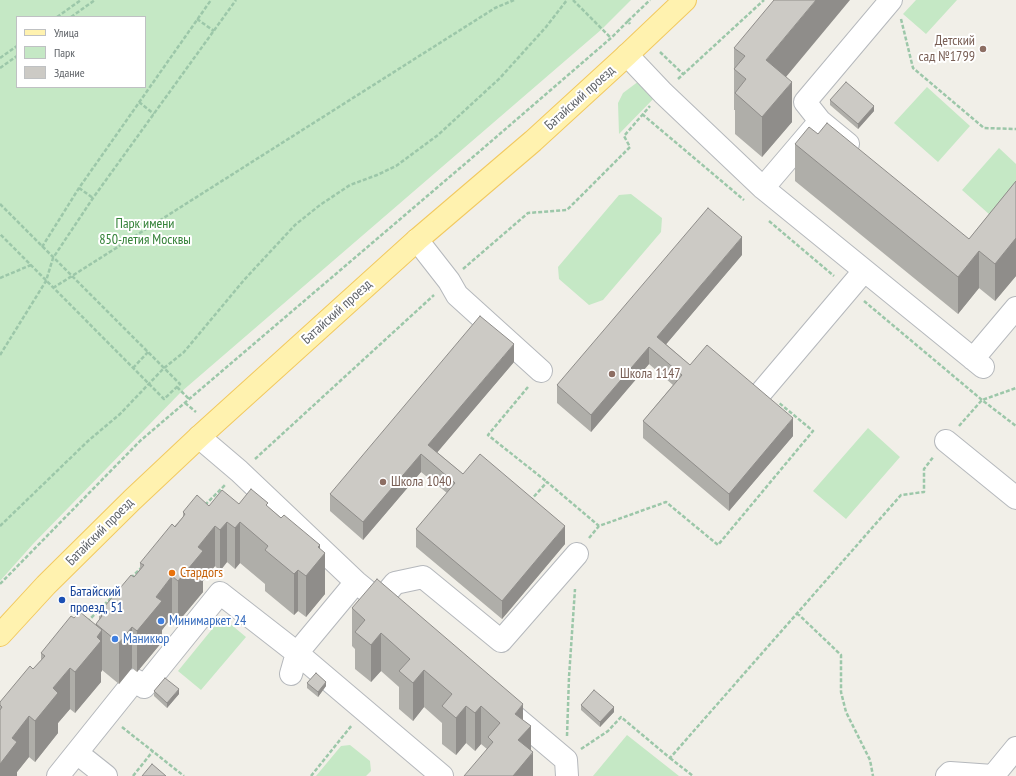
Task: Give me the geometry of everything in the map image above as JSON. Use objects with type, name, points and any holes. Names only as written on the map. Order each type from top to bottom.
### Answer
[{"type":"main road","name":"Батайский проезд","points":[[0,635],[52,580],[132,500],[199,437],[417,240],[533,141],[627,56],[685,0]]},
{"type":"lane","points":[[862,156],[820,121],[805,102],[896,8]]},
{"type":"lane","points":[[627,56],[663,93],[763,188],[978,363],[1016,308]]},
{"type":"lane","points":[[763,188],[820,121]]},
{"type":"lane","points":[[417,240],[449,281],[458,296],[541,371]]},
{"type":"lane","points":[[758,396],[864,271]]},
{"type":"lane","points":[[199,437],[239,471],[356,582],[402,620]]},
{"type":"lane","points":[[946,441],[1016,498]]},
{"type":"lane","points":[[380,601],[395,583],[423,577],[501,641],[577,554]]},
{"type":"lane","points":[[291,674],[297,653],[356,582]]},
{"type":"lane","points":[[58,776],[135,680],[144,687],[220,593],[297,653],[442,776]]},
{"type":"lane","points":[[495,699],[567,768]]},
{"type":"lane","points":[[947,776],[950,773],[993,776],[1016,748]]},
{"type":"lane","points":[[76,753],[106,776]]},
{"type":"path","points":[[58,16],[81,0]]},
{"type":"path","points":[[72,16],[95,0]]},
{"type":"path","points":[[42,246],[79,188],[211,0]]},
{"type":"path","points":[[0,355],[46,282],[54,258],[93,198],[236,0]]},
{"type":"path","points":[[53,288],[488,12],[514,0]]},
{"type":"path","points":[[0,526],[88,441],[120,414],[164,368],[184,352],[244,280],[295,225],[320,205],[350,185],[396,166],[438,135],[500,78],[546,27],[567,0]]},
{"type":"path","points":[[573,0],[611,38]]},
{"type":"path","points":[[0,584],[140,441],[611,38],[650,0]]},
{"type":"path","points":[[200,510],[239,471],[257,457],[449,281],[528,213],[567,210],[630,147],[624,136],[642,114],[683,74],[764,0]]},
{"type":"path","points":[[896,8],[914,68],[984,128],[1016,129]]},
{"type":"path","points":[[197,19],[214,31]]},
{"type":"path","points":[[628,22],[683,74]]},
{"type":"path","points":[[0,58],[16,47]]},
{"type":"path","points":[[0,68],[16,57]]},
{"type":"path","points":[[139,102],[154,114]]},
{"type":"path","points":[[642,114],[746,201]]},
{"type":"path","points":[[79,188],[93,198]]},
{"type":"path","points":[[0,204],[180,384],[164,399],[46,282],[0,234]]},
{"type":"path","points":[[764,217],[982,400],[1016,426]]},
{"type":"path","points":[[0,278],[31,266]]},
{"type":"path","points":[[133,368],[148,352]]},
{"type":"path","points":[[541,371],[488,435],[600,526]]},
{"type":"path","points":[[177,387],[189,399]]},
{"type":"path","points":[[670,758],[901,494],[924,492],[924,469],[982,400],[1016,388]]},
{"type":"path","points":[[577,554],[600,526],[666,502],[718,545],[813,431],[758,396]]},
{"type":"path","points":[[528,503],[547,482]]},
{"type":"path","points":[[128,581],[144,565]]},
{"type":"path","points":[[567,768],[569,677],[575,584]]},
{"type":"path","points":[[84,626],[117,592]]},
{"type":"path","points":[[797,613],[841,655],[841,692],[846,712],[870,760],[873,776]]},
{"type":"path","points":[[311,776],[364,710]]},
{"type":"path","points":[[107,715],[184,776]]},
{"type":"path","points":[[567,768],[608,731],[621,717],[693,776]]},
{"type":"path","points":[[133,776],[153,751]]},
{"type":"green space","name":"Парк имени 850-летия Москвы","points":[[0,0],[631,0],[602,29],[181,392],[33,544],[0,581]]},
{"type":"green space","points":[[916,0],[957,0],[926,34],[903,14]]},
{"type":"green space","points":[[639,81],[659,93],[619,134],[618,103],[623,93]]},
{"type":"green space","points":[[927,87],[970,126],[938,162],[894,123]]},
{"type":"green space","points":[[999,148],[1016,164],[1016,186],[990,215],[962,190]]},
{"type":"green space","points":[[631,194],[662,218],[661,232],[603,300],[589,305],[559,279],[558,267],[619,195]]},
{"type":"green space","points":[[868,428],[900,457],[846,519],[813,491]]},
{"type":"green space","points":[[222,617],[246,637],[201,690],[178,671]]},
{"type":"green space","points":[[627,735],[679,776],[593,776]]},
{"type":"green space","points":[[350,745],[370,761],[371,771],[366,776],[316,776],[341,746]]},
{"type":"building","points":[[774,0],[816,0],[766,60],[792,82],[762,117],[735,93],[746,79],[734,69],[745,56],[734,48]]},
{"type":"building","points":[[846,82],[874,106],[858,124],[830,100]]},
{"type":"building","points":[[827,123],[969,239],[1016,181],[1016,238],[995,264],[979,251],[958,277],[795,144],[809,127],[818,134]]},
{"type":"building","name":"Школа 1147","points":[[708,208],[742,237],[657,337],[690,365],[707,345],[793,418],[729,494],[643,421],[682,375],[649,347],[591,415],[557,385]]},
{"type":"building","name":"Школа 1040","points":[[480,316],[514,344],[428,445],[463,474],[480,454],[565,526],[502,601],[416,529],[455,483],[421,454],[363,522],[330,494]]},
{"type":"building","points":[[251,489],[268,503],[266,505],[281,518],[284,515],[320,545],[318,547],[325,553],[306,576],[298,570],[294,574],[265,550],[268,546],[240,522],[235,528],[227,522],[220,530],[215,526],[198,547],[203,551],[178,581],[172,576],[156,597],[162,601],[137,631],[132,627],[119,643],[96,624],[102,616],[99,613],[131,575],[134,577],[144,565],[140,563],[172,524],[175,527],[185,514],[183,512],[197,495],[209,506],[222,490],[239,504]]},
{"type":"building","points":[[377,579],[523,704],[515,714],[531,726],[518,740],[533,752],[513,776],[464,776],[493,742],[488,737],[500,723],[481,706],[475,713],[466,706],[456,718],[442,706],[452,694],[424,670],[413,683],[399,671],[410,659],[381,633],[371,645],[355,632],[365,620],[352,608]]},
{"type":"building","points":[[80,612],[102,630],[97,637],[101,641],[75,672],[70,668],[53,688],[58,693],[35,721],[29,716],[12,738],[17,742],[0,764],[0,710],[2,707],[0,702],[30,666],[33,669],[45,656],[41,653],[71,616],[74,618]]},
{"type":"building","points":[[316,673],[326,682],[318,692],[307,683]]},
{"type":"building","points":[[165,678],[179,689],[167,703],[154,691]]},
{"type":"building","points":[[594,690],[614,707],[600,722],[581,705]]},
{"type":"building","points":[[152,764],[166,776],[142,776]]},
{"type":"place","name":"Детский сад №1799","points":[[983,49]]},
{"type":"place","name":"Школа 1147","points":[[612,374]]},
{"type":"place","name":"Школа 1040","points":[[383,482]]},
{"type":"place","name":"Стардогs","points":[[172,573]]},
{"type":"place","name":"Батайский проезд, 51","points":[[62,600]]},
{"type":"place","name":"Минимаркет 24","points":[[161,621]]},
{"type":"place","name":"Маникюр","points":[[115,639]]}]
